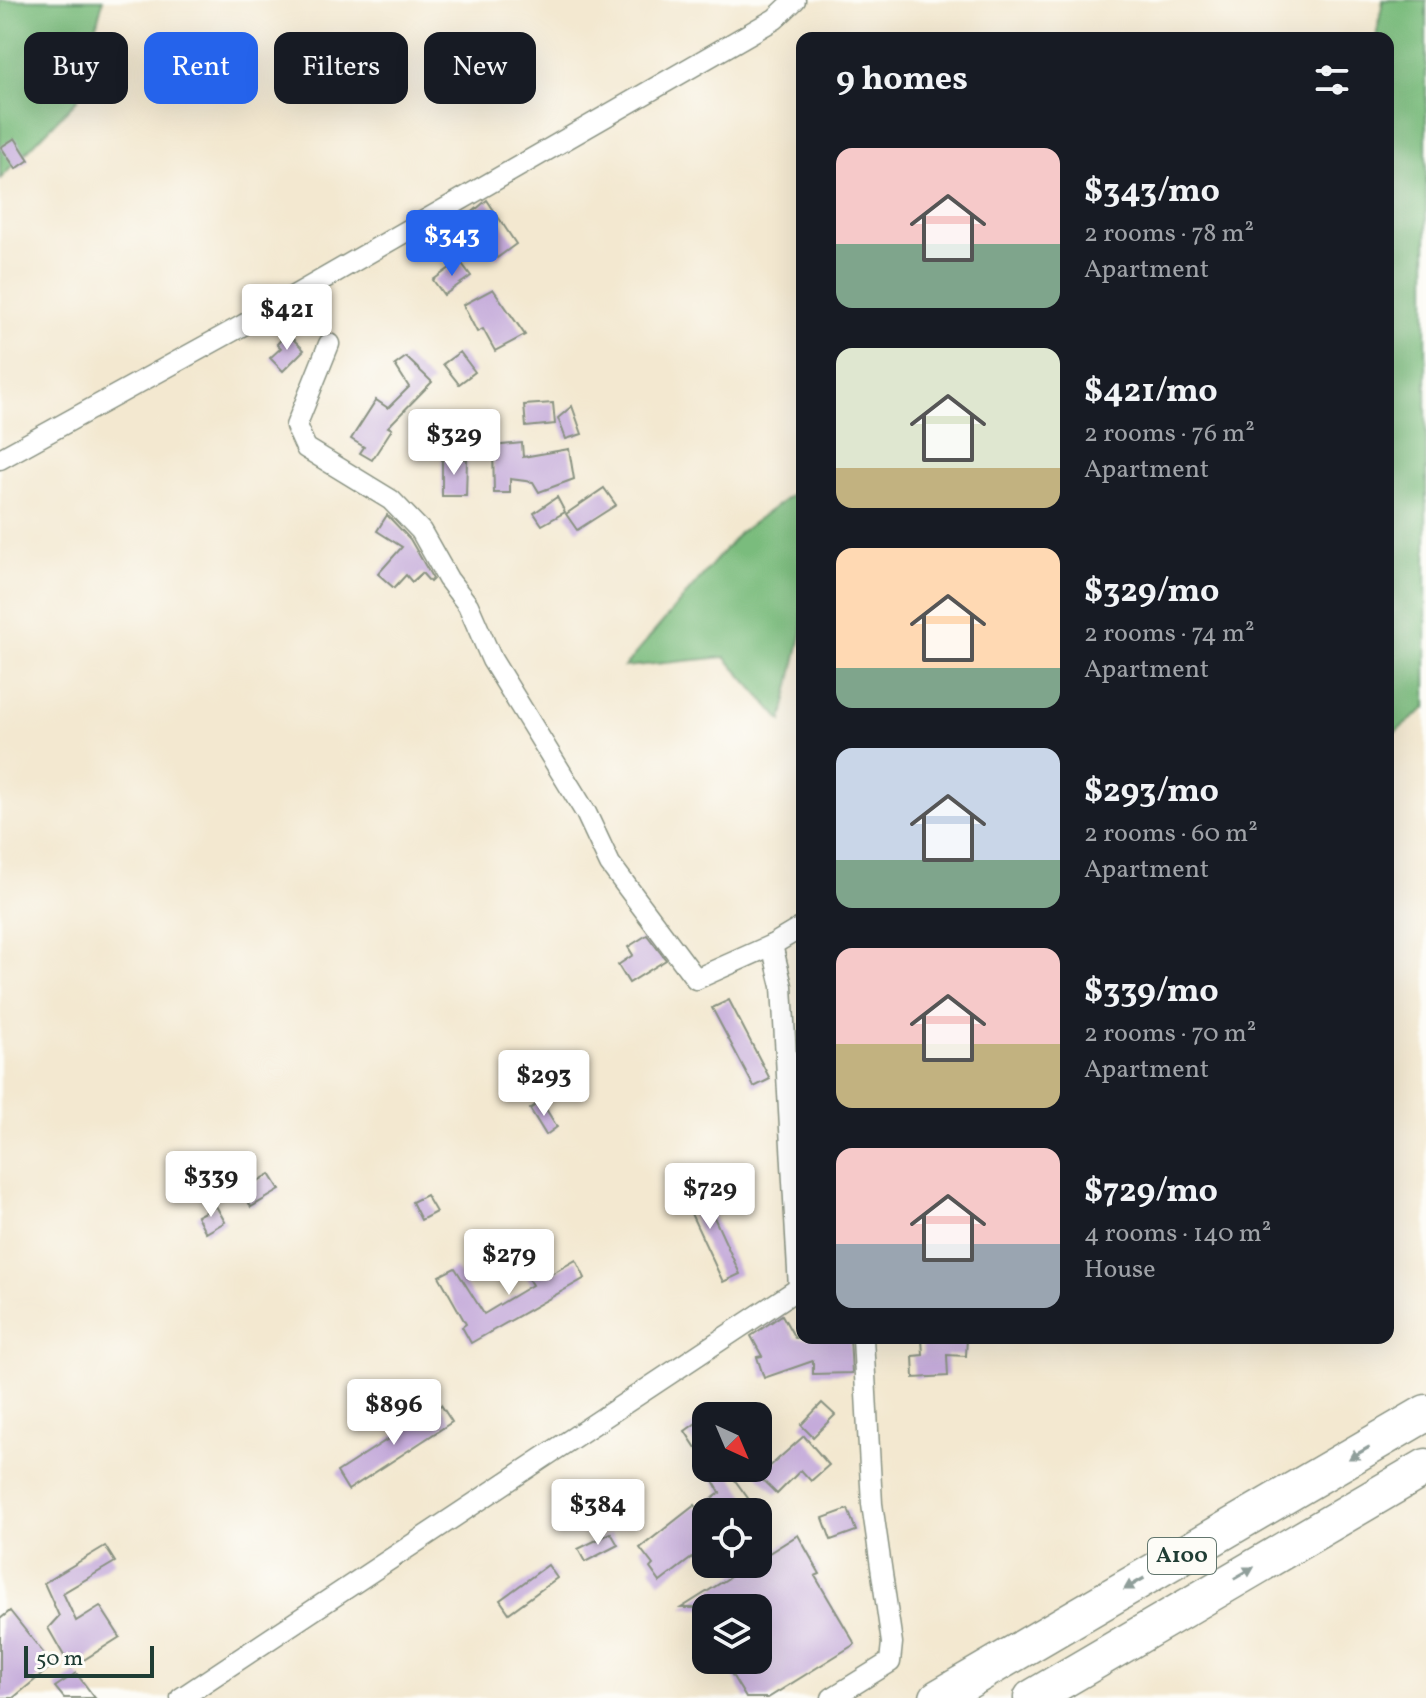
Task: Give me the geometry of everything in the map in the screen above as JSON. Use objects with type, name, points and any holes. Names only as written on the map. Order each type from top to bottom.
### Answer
[{"type":"highway","name":"A100","points":[[938,1698],[1426,1413]]},
{"type":"highway","name":"A100","points":[[1032,1698],[1426,1467]]},
{"type":"street","points":[[0,459],[252,320],[775,19],[795,0]]},
{"type":"street","points":[[329,344],[296,426],[306,448],[391,500],[421,531],[468,605],[474,625],[492,660],[586,813],[620,877],[696,979],[772,945],[796,931]]},
{"type":"street","points":[[772,945],[782,986],[796,1209]]},
{"type":"street","points":[[181,1698],[796,1291]]},
{"type":"street","points":[[832,1698],[890,1662],[892,1643],[872,1504],[863,1344]]},
{"type":"green space","points":[[0,0],[103,0],[95,32],[24,32],[24,104],[73,104],[0,179]]},
{"type":"green space","points":[[1383,0],[1426,0],[1426,708],[1394,733],[1394,32],[1377,32]]},
{"type":"green space","points":[[796,491],[796,659],[782,721],[725,657],[624,667],[739,533]]},
{"type":"building","points":[[15,138],[29,160],[16,169],[1,147]]},
{"type":"building","points":[[487,200],[516,244],[497,258],[468,216]]},
{"type":"building","points":[[460,261],[471,276],[444,295],[433,280]]},
{"type":"building","points":[[493,289],[525,335],[495,351],[483,329],[477,332],[463,305]]},
{"type":"building","points":[[287,333],[304,350],[283,371],[270,358],[281,348],[277,344]]},
{"type":"building","points":[[460,352],[475,372],[459,384],[443,364]]},
{"type":"building","points":[[406,357],[432,382],[388,427],[392,429],[372,460],[360,453],[364,447],[351,439],[376,400],[388,408],[409,387],[395,365]]},
{"type":"building","points":[[553,403],[555,424],[526,427],[524,405]]},
{"type":"building","points":[[572,406],[582,434],[566,439],[558,418]]},
{"type":"building","points":[[468,429],[494,429],[494,444],[468,444]]},
{"type":"building","points":[[522,443],[523,457],[569,449],[574,479],[539,492],[533,482],[510,479],[510,493],[494,493],[493,446]]},
{"type":"building","points":[[442,459],[467,459],[466,496],[442,496]]},
{"type":"building","points":[[604,488],[616,505],[577,530],[566,514]]},
{"type":"building","points":[[557,497],[565,512],[542,525],[534,513]]},
{"type":"building","points":[[387,515],[410,539],[433,579],[430,582],[422,573],[412,582],[406,575],[394,588],[378,574],[402,547],[377,531]]},
{"type":"building","points":[[647,935],[666,960],[629,983],[618,965],[633,955],[628,947]]},
{"type":"building","points":[[729,1000],[770,1079],[754,1087],[712,1008]]},
{"type":"building","points":[[541,1101],[557,1127],[546,1135],[530,1109]]},
{"type":"building","points":[[270,1174],[280,1190],[251,1207],[242,1190]]},
{"type":"building","points":[[697,1180],[740,1274],[723,1282],[679,1188]]},
{"type":"building","points":[[426,1195],[436,1212],[421,1220],[412,1202]]},
{"type":"building","points":[[216,1206],[225,1222],[206,1233],[197,1216]]},
{"type":"building","points":[[532,1254],[546,1277],[576,1260],[585,1278],[471,1343],[462,1327],[466,1324],[439,1276],[455,1268],[484,1314],[532,1285],[518,1263]]},
{"type":"building","points":[[782,1315],[796,1338],[796,1344],[850,1344],[852,1373],[813,1374],[813,1361],[764,1378],[757,1357],[762,1356],[751,1336]]},
{"type":"building","points":[[922,1344],[967,1344],[966,1356],[947,1355],[948,1376],[914,1378],[913,1356],[923,1355]]},
{"type":"building","points":[[822,1403],[835,1415],[813,1437],[801,1425]]},
{"type":"building","points":[[441,1405],[452,1422],[348,1490],[337,1472]]},
{"type":"building","points":[[692,1426],[692,1442],[685,1431]]},
{"type":"building","points":[[804,1436],[829,1465],[811,1481],[801,1470],[777,1494],[765,1482],[772,1482],[772,1464]]},
{"type":"building","points":[[714,1482],[736,1482],[748,1498],[713,1498],[720,1493]]},
{"type":"building","points":[[692,1507],[692,1558],[660,1582],[650,1568],[653,1565],[640,1548]]},
{"type":"building","points":[[848,1509],[856,1531],[831,1540],[823,1518]]},
{"type":"building","points":[[611,1533],[618,1545],[585,1562],[578,1549]]},
{"type":"building","points":[[798,1535],[820,1574],[815,1576],[855,1644],[768,1698],[746,1698],[731,1674],[772,1674],[772,1594],[703,1594],[729,1578],[772,1578],[772,1551]]},
{"type":"building","points":[[105,1546],[115,1562],[63,1593],[76,1621],[100,1606],[120,1637],[71,1668],[48,1628],[59,1616],[44,1583]]},
{"type":"building","points":[[548,1565],[557,1578],[509,1613],[500,1600]]},
{"type":"building","points":[[10,1611],[53,1665],[13,1698],[0,1698],[0,1619]]},
{"type":"building","points":[[76,1673],[95,1698],[64,1698],[55,1687]]}]
